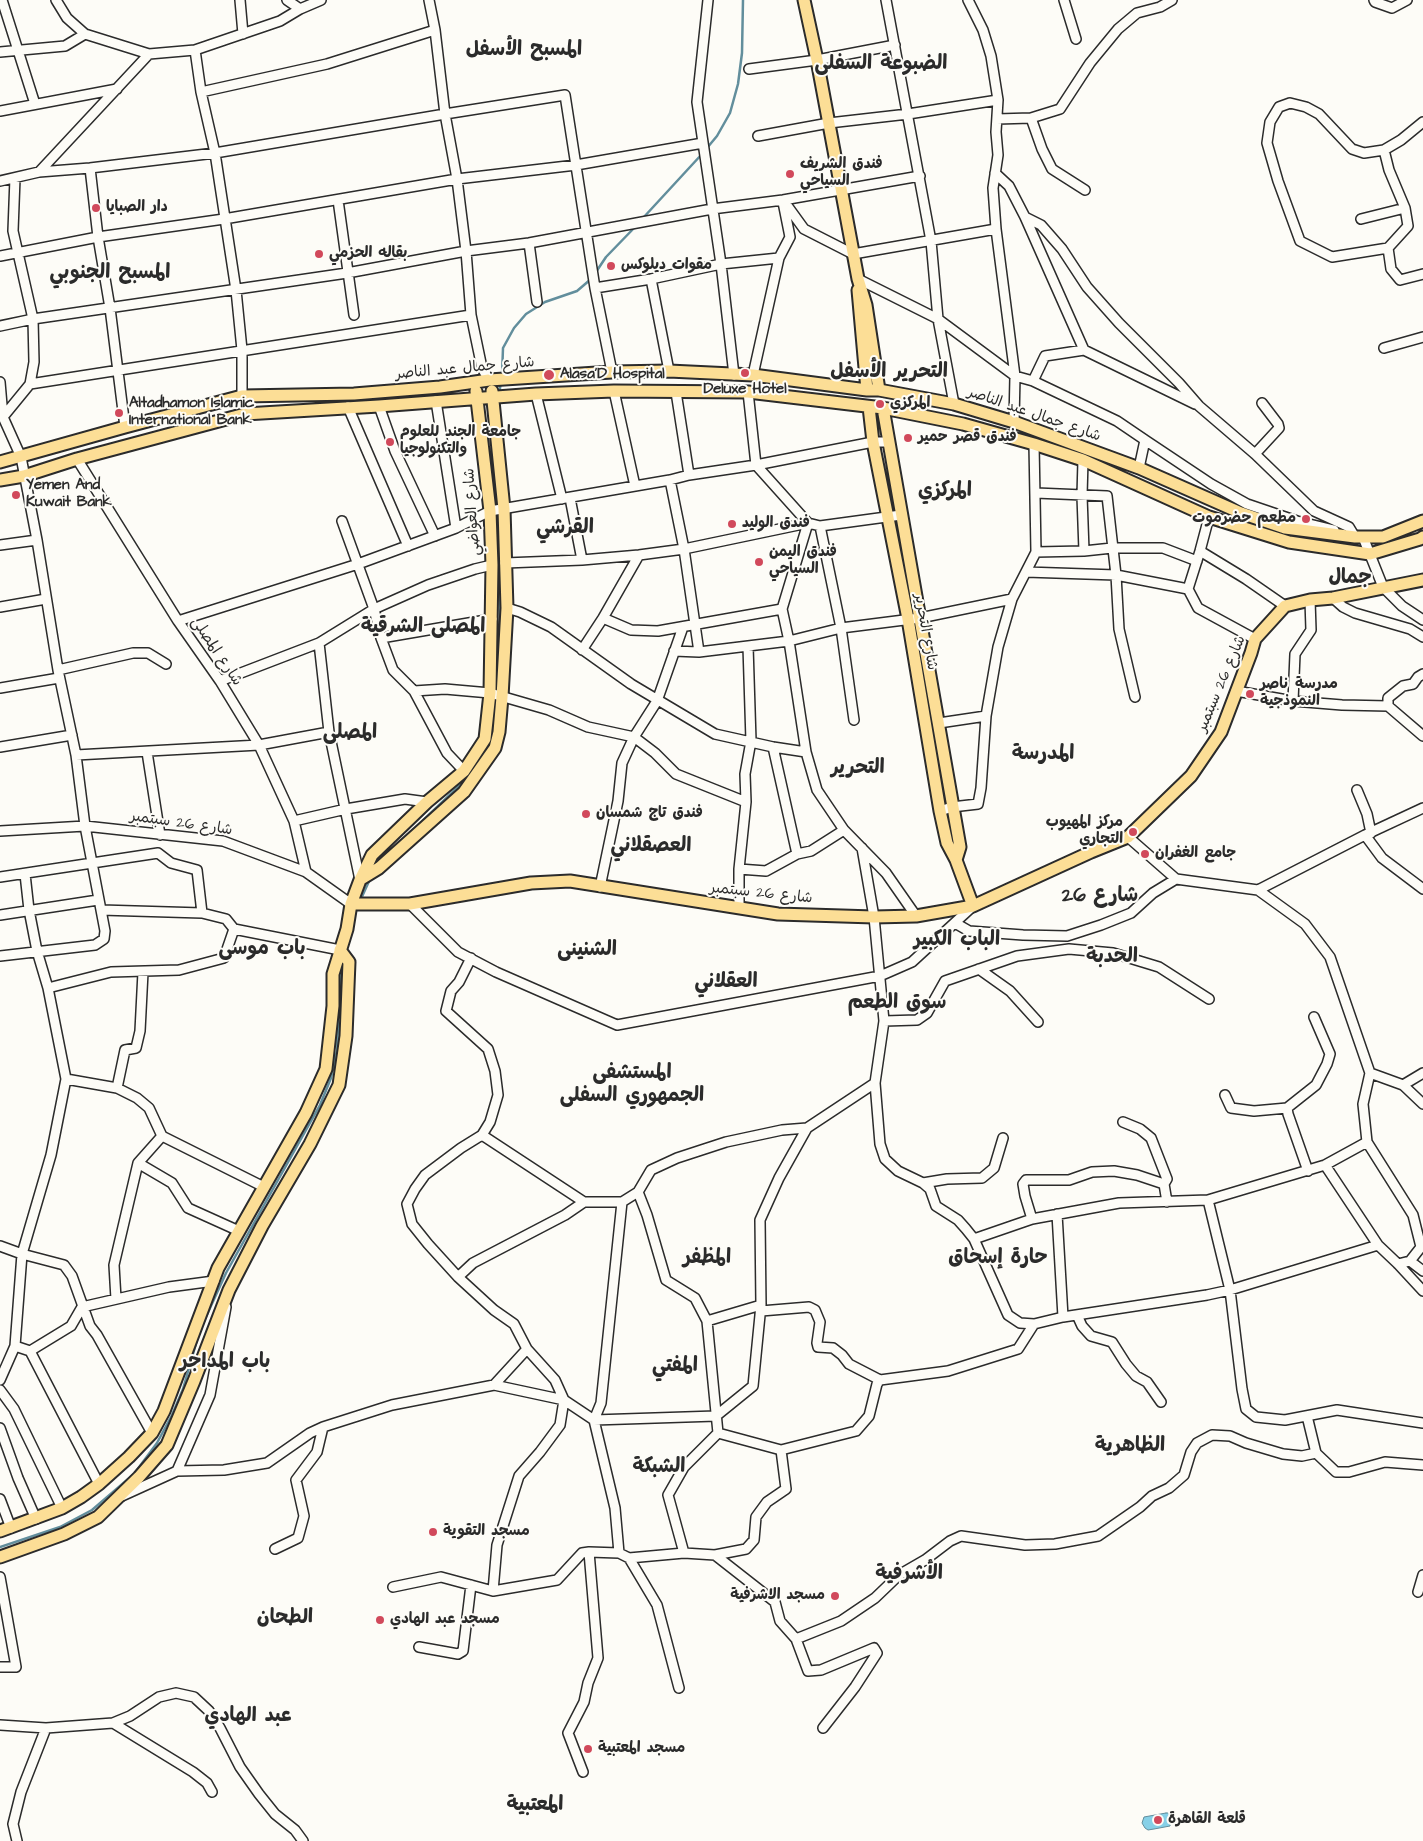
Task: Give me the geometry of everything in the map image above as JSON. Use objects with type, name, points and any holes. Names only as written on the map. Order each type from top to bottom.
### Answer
[{"type":"main road","points":[[804,0],[853,254],[866,305],[873,390]]},
{"type":"main road","name":"شارع جمال عبد الناصر","points":[[0,462],[242,396],[354,394],[489,380],[612,372],[753,375],[873,390],[954,404],[1014,422],[1139,468],[1242,513],[1285,528],[1383,537],[1423,521]]},
{"type":"main road","name":"شارع العواضي","points":[[360,880],[379,868],[464,792],[495,748],[499,732],[502,697],[506,608],[504,509],[494,397],[489,380]]},
{"type":"main road","name":"شارع العواضي","points":[[360,880],[372,855],[427,802],[464,771],[485,739],[490,694],[492,565],[490,511],[476,382]]},
{"type":"main road","name":"شارع جمال عبد الناصر","points":[[0,480],[24,476],[77,459],[245,414],[536,394],[614,391],[748,392],[883,408],[963,424],[1083,460],[1210,516],[1289,542],[1370,554],[1423,537]]},
{"type":"main road","name":"شارع التحرير","points":[[869,407],[873,442],[908,619],[940,811],[947,843],[956,860],[973,906]]},
{"type":"main road","name":"شارع التحرير","points":[[883,408],[960,847],[956,860]]},
{"type":"main road","points":[[1285,606],[1423,580]]},
{"type":"main road","name":"شارع 26 سبتمبر","points":[[351,904],[410,904],[531,883],[570,881],[778,914],[874,917],[916,916],[973,906],[1128,837],[1191,776],[1221,732],[1255,639],[1285,606]]},
{"type":"main road","points":[[6,1529],[62,1508],[99,1484],[129,1457],[152,1432],[164,1411],[218,1268],[306,1113],[326,1069],[332,1006],[332,974],[347,929],[351,904],[360,880]]},
{"type":"main road","points":[[0,1557],[64,1534],[98,1517],[139,1477],[167,1445],[229,1290],[262,1226],[310,1144],[339,1085],[346,1036],[350,962],[340,950]]},
{"type":"main road","points":[[214,1280],[229,1290]]},
{"type":"street","points":[[2,0],[35,104]]},
{"type":"street","points":[[56,0],[67,18],[85,34],[149,54],[195,50],[280,21],[300,9],[321,0]]},
{"type":"street","points":[[240,0],[243,34]]},
{"type":"street","points":[[287,0],[300,9]]},
{"type":"street","points":[[429,0],[436,30],[445,114],[457,179],[466,251],[471,315],[482,368]]},
{"type":"street","points":[[708,0],[697,102],[721,264],[734,375]]},
{"type":"street","points":[[886,0],[931,241],[938,319],[954,404]]},
{"type":"street","points":[[968,0],[983,30],[998,100],[996,132],[998,154],[993,188],[996,230],[1015,376],[1014,422]]},
{"type":"street","points":[[1064,0],[1076,39]]},
{"type":"street","points":[[997,119],[1031,118],[1060,108],[1090,63],[1118,29],[1137,13],[1160,7],[1172,0]]},
{"type":"street","points":[[1374,0],[1392,8],[1407,0]]},
{"type":"street","points":[[201,92],[327,64],[436,30]]},
{"type":"street","points":[[0,52],[65,46],[85,34]]},
{"type":"street","points":[[749,69],[817,60],[895,45]]},
{"type":"street","points":[[195,50],[201,92],[215,153],[236,290],[242,350],[242,396]]},
{"type":"street","points":[[39,172],[149,54]]},
{"type":"street","points":[[0,111],[117,89]]},
{"type":"street","points":[[0,181],[39,172],[215,153],[565,95],[594,288],[612,372]]},
{"type":"street","points":[[758,136],[998,100]]},
{"type":"street","points":[[1384,150],[1389,170],[1405,208],[1408,226],[1388,248],[1332,256],[1300,241],[1278,181],[1268,143],[1270,122],[1279,107],[1290,104],[1306,106],[1319,114],[1352,149],[1364,153],[1384,150],[1423,122]]},
{"type":"street","points":[[1031,118],[1052,170],[1085,190]]},
{"type":"street","points":[[0,256],[98,237],[224,219],[457,179],[576,165],[703,143]]},
{"type":"street","points":[[90,168],[125,427]]},
{"type":"street","points":[[995,173],[1009,186],[1025,217],[1084,350]]},
{"type":"street","points":[[0,326],[33,319],[347,273],[466,251],[529,243],[712,209],[783,200],[920,176]]},
{"type":"street","points":[[3,417],[30,384],[34,362],[33,319],[13,231],[15,178]]},
{"type":"street","points":[[338,200],[354,314]]},
{"type":"street","points":[[783,200],[804,230],[853,254],[996,230]]},
{"type":"street","points":[[753,375],[779,258],[790,237],[783,200]]},
{"type":"street","points":[[1361,219],[1405,208]]},
{"type":"street","points":[[1025,217],[1041,225],[1062,250],[1087,287],[1199,406],[1255,454],[1314,511],[1349,528],[1370,554],[1383,587],[1402,606],[1423,620]]},
{"type":"street","points":[[529,243],[538,302]]},
{"type":"street","points":[[1388,248],[1391,269],[1400,280],[1423,274]]},
{"type":"street","points":[[594,288],[651,279],[721,264],[779,258]]},
{"type":"street","points":[[858,278],[938,319],[1015,376],[1033,381],[1117,421],[1211,484],[1246,504],[1297,521],[1356,536]]},
{"type":"street","points":[[651,279],[669,372]]},
{"type":"street","points":[[30,384],[471,315]]},
{"type":"street","points":[[1384,348],[1423,336]]},
{"type":"street","points":[[1033,381],[1046,356],[1084,350],[1199,406]]},
{"type":"street","name":"شارع العواضي","points":[[482,368],[489,380]]},
{"type":"street","name":"شارع العواضي","points":[[476,382],[482,368]]},
{"type":"street","points":[[0,382],[3,417],[21,457],[37,540],[59,674],[76,755],[85,826],[105,931],[104,939],[95,945],[37,950],[0,956]]},
{"type":"street","points":[[614,391],[635,486]]},
{"type":"street","points":[[676,392],[689,475]]},
{"type":"street","points":[[748,392],[756,465],[808,523]]},
{"type":"street","points":[[536,394],[582,560]]},
{"type":"street","points":[[436,401],[456,528]]},
{"type":"street","points":[[1255,454],[1279,428],[1262,404]]},
{"type":"street","points":[[378,406],[395,451],[435,536]]},
{"type":"street","points":[[348,407],[408,546]]},
{"type":"street","points":[[1139,468],[1144,440]]},
{"type":"street","points":[[178,621],[358,564],[456,528],[490,511],[670,480],[689,475],[756,465],[873,442],[888,442]]},
{"type":"street","points":[[940,811],[952,807],[978,804],[981,788],[986,716],[998,647],[1012,599],[1036,552],[1034,444]]},
{"type":"street","name":"شارع المصلى","points":[[77,459],[178,621],[220,681],[258,746],[294,821],[306,872]]},
{"type":"street","points":[[1083,460],[1084,551]]},
{"type":"street","points":[[670,480],[684,549],[698,652]]},
{"type":"street","points":[[1036,493],[1107,496],[1120,628],[1135,697]]},
{"type":"street","points":[[505,563],[582,560],[639,555],[684,549],[808,523],[820,526],[901,515]]},
{"type":"street","points":[[1210,516],[1188,589],[1198,608],[1255,639]]},
{"type":"street","points":[[342,521],[374,609],[381,638],[393,670],[414,692],[447,753],[464,771]]},
{"type":"street","points":[[808,523],[782,609],[790,641],[806,752],[817,790],[844,830],[886,873],[916,916]]},
{"type":"street","points":[[820,526],[841,628],[854,720]]},
{"type":"street","points":[[0,545],[37,540]]},
{"type":"street","points":[[1036,552],[1084,551],[1112,548],[1163,548],[1197,561]]},
{"type":"street","points":[[1200,552],[1246,578],[1285,606]]},
{"type":"street","points":[[582,650],[604,618],[639,555]]},
{"type":"street","points":[[220,681],[319,642],[374,609],[428,585],[492,565]]},
{"type":"street","points":[[1026,572],[1116,575],[1188,589]]},
{"type":"street","points":[[1334,598],[1343,607],[1355,613],[1410,629],[1423,637]]},
{"type":"street","points":[[0,608],[46,599]]},
{"type":"street","points":[[674,651],[698,652],[790,641],[841,628],[920,618],[1012,599]]},
{"type":"street","points":[[1293,701],[1295,654],[1311,630],[1310,600]]},
{"type":"street","points":[[506,608],[520,612],[551,628],[657,701],[715,734],[806,752]]},
{"type":"street","points":[[604,618],[631,630],[658,631],[782,609]]},
{"type":"street","points":[[381,638],[492,619]]},
{"type":"street","points":[[1410,629],[1423,625]]},
{"type":"street","points":[[600,887],[618,801],[622,763],[634,737],[657,701],[683,627]]},
{"type":"street","points":[[319,642],[330,732],[360,880]]},
{"type":"street","points":[[739,908],[739,869],[746,802],[745,774],[751,741],[748,646]]},
{"type":"street","points":[[0,688],[133,653],[148,653],[166,664]]},
{"type":"street","points":[[1388,706],[1388,698],[1403,686],[1413,684],[1418,676],[1423,674]]},
{"type":"street","points":[[414,692],[445,688],[490,694],[549,710],[588,727],[634,737],[676,774],[746,802]]},
{"type":"street","points":[[1236,692],[1293,701],[1388,706],[1423,736]]},
{"type":"street","points":[[939,723],[986,716]]},
{"type":"street","points":[[76,755],[258,746],[330,732]]},
{"type":"street","points":[[0,747],[72,735]]},
{"type":"street","points":[[774,747],[797,854]]},
{"type":"street","points":[[147,752],[160,834]]},
{"type":"street","points":[[1356,790],[1367,814],[1368,834],[1382,858],[1423,889]]},
{"type":"street","points":[[294,821],[346,809],[405,799],[427,802]]},
{"type":"street","points":[[1258,890],[1423,808]]},
{"type":"street","name":"شارع 26 سبتمبر","points":[[0,831],[85,826],[223,841],[306,872],[351,904]]},
{"type":"street","points":[[739,869],[766,871],[797,854],[811,851],[844,830]]},
{"type":"street","points":[[1128,837],[1176,879],[1258,890],[1305,924],[1330,957],[1370,1073],[1363,1104],[1367,1142],[1413,1215],[1422,1248],[1410,1261],[1398,1264]]},
{"type":"street","points":[[862,848],[874,917],[884,1021],[875,1083],[880,1144],[885,1159],[898,1171],[923,1183],[930,1189],[936,1206],[958,1220],[974,1239],[1008,1315],[1020,1323],[1034,1324],[1063,1317],[1207,1295],[1230,1290],[1378,1246]]},
{"type":"street","points":[[0,877],[158,853],[171,863],[197,870],[202,913]]},
{"type":"street","points":[[0,1380],[15,1346],[22,1254],[51,1155],[66,1078],[48,988],[37,950],[29,910],[25,874]]},
{"type":"street","points":[[955,923],[969,931],[1067,936],[1131,913],[1153,893],[1176,879]]},
{"type":"street","points":[[0,914],[98,900]]},
{"type":"street","points":[[410,904],[458,952],[496,972],[617,1025],[880,976],[912,962],[973,906]]},
{"type":"street","points":[[101,910],[202,913],[226,919],[234,929],[340,950]]},
{"type":"street","points":[[48,988],[111,972],[179,970],[224,958],[234,929]]},
{"type":"street","points":[[884,1021],[917,1020],[927,1012],[945,981],[1017,956],[1069,949],[1113,953],[1159,967],[1209,999]]},
{"type":"street","points":[[471,958],[459,982],[451,992],[446,1011],[488,1049],[495,1071],[498,1095],[490,1122],[482,1135],[461,1148],[425,1176],[415,1189],[408,1204],[412,1224],[458,1277],[494,1310],[514,1324],[527,1349],[555,1380],[564,1400],[560,1425],[519,1476],[497,1545],[493,1591]]},
{"type":"street","points":[[979,969],[1010,991],[1038,1022]]},
{"type":"street","points":[[117,1088],[125,1050],[136,1048],[140,1031],[143,972]]},
{"type":"street","points":[[1225,1095],[1231,1108],[1254,1111],[1287,1108],[1316,1085],[1330,1054],[1314,1017]]},
{"type":"street","points":[[1370,1073],[1403,1085],[1423,1104]]},
{"type":"street","points":[[1403,1085],[1423,1073]]},
{"type":"street","points":[[66,1078],[117,1088],[137,1098],[149,1108],[162,1136],[264,1187]]},
{"type":"street","points":[[116,1498],[177,1470],[224,1470],[267,1463],[310,1433],[392,1405],[494,1385],[564,1400],[594,1420],[716,1416],[753,1386],[761,1308],[760,1220],[779,1178],[807,1128],[875,1083]]},
{"type":"street","points":[[1287,1108],[1308,1171]]},
{"type":"street","points":[[1123,1122],[1140,1129],[1151,1138],[1167,1180],[1164,1184],[1167,1202]]},
{"type":"street","points":[[482,1135],[584,1202],[622,1202],[638,1192],[651,1170],[677,1158],[726,1142],[782,1130],[807,1128]]},
{"type":"street","points":[[116,1300],[114,1266],[138,1163],[162,1136]]},
{"type":"street","points":[[923,1183],[948,1179],[982,1178],[994,1168],[1003,1138]]},
{"type":"street","points":[[974,1239],[1032,1219],[1119,1203],[1208,1200],[1325,1165],[1367,1142]]},
{"type":"street","points":[[138,1163],[172,1182],[188,1208],[239,1231]]},
{"type":"street","points":[[1325,1165],[1378,1246],[1423,1291]]},
{"type":"street","points":[[1032,1219],[1023,1184],[1026,1180],[1069,1180],[1092,1172],[1114,1171],[1137,1175],[1164,1184]]},
{"type":"street","points":[[638,1192],[647,1215],[666,1280],[695,1298],[707,1321],[718,1433]]},
{"type":"street","points":[[1208,1200],[1230,1290],[1246,1409],[1256,1417],[1285,1420],[1337,1410],[1423,1422]]},
{"type":"street","points":[[458,1277],[473,1263],[566,1215],[584,1202]]},
{"type":"street","points":[[619,1553],[615,1508],[594,1420],[601,1403],[622,1202]]},
{"type":"street","points":[[1057,1214],[1063,1317]]},
{"type":"street","points":[[0,1246],[64,1265],[72,1276],[90,1326],[152,1432]]},
{"type":"street","points":[[1410,1261],[1423,1271]]},
{"type":"street","points":[[30,1351],[71,1326],[82,1307],[169,1287],[214,1280]]},
{"type":"street","points":[[177,1470],[210,1395],[229,1290]]},
{"type":"street","points":[[707,1321],[761,1308],[809,1307],[815,1310],[820,1322],[818,1347],[833,1348],[849,1364],[880,1380],[948,1371],[1018,1350],[1034,1324]]},
{"type":"street","points":[[1077,1315],[1082,1326],[1091,1336],[1112,1342],[1126,1364],[1136,1376],[1146,1382],[1161,1402]]},
{"type":"street","points":[[15,1346],[30,1351],[99,1484]]},
{"type":"street","points":[[494,1385],[527,1349]]},
{"type":"street","points":[[718,1433],[781,1450],[856,1431],[869,1416],[877,1384],[880,1380]]},
{"type":"street","points":[[0,1390],[14,1408],[62,1508]]},
{"type":"street","points":[[1307,1416],[1316,1452],[1336,1472],[1349,1472],[1385,1462],[1423,1465]]},
{"type":"street","points":[[275,1549],[298,1538],[304,1516],[296,1480],[317,1452],[323,1427]]},
{"type":"street","points":[[0,1428],[18,1478],[36,1519]]},
{"type":"street","points":[[684,1552],[668,1494],[684,1467],[718,1433]]},
{"type":"street","points":[[796,1639],[841,1621],[875,1598],[899,1575],[925,1560],[950,1541],[961,1536],[1025,1545],[1055,1544],[1098,1536],[1140,1508],[1152,1496],[1169,1488],[1184,1475],[1191,1452],[1198,1443],[1212,1435],[1230,1436],[1283,1454],[1302,1456],[1316,1452]]},
{"type":"street","points":[[393,1587],[442,1577],[493,1591],[558,1580],[582,1553],[619,1553],[630,1558],[684,1552],[715,1555],[746,1549],[754,1540],[756,1517],[767,1502],[786,1489],[781,1450]]},
{"type":"street","points":[[0,1499],[6,1529]]},
{"type":"street","points":[[583,1772],[568,1734],[584,1702],[588,1684],[598,1658],[589,1552]]},
{"type":"street","points":[[715,1555],[775,1602],[780,1621],[796,1639],[808,1670],[821,1670],[874,1648],[877,1653],[855,1688],[823,1728]]},
{"type":"street","points":[[630,1558],[657,1605],[679,1688]]},
{"type":"street","points":[[1418,1592],[1423,1575]]},
{"type":"street","points":[[0,1577],[16,1667],[0,1668]]},
{"type":"street","points":[[419,1647],[458,1654],[463,1651],[471,1585]]},
{"type":"street","points":[[0,1725],[46,1728],[113,1723],[130,1716],[158,1697],[176,1693],[194,1698],[209,1711],[240,1767],[259,1794],[275,1814],[295,1830],[303,1841]]},
{"type":"street","points":[[113,1723],[193,1772],[207,1783],[212,1792]]},
{"type":"street","points":[[17,1841],[13,1824],[19,1800],[46,1728]]},
{"type":"water","points":[[1166,1813],[1171,1815],[1170,1826],[1148,1830],[1142,1823],[1144,1817]]},
{"type":"waterway","points":[[707,148],[717,136],[730,113],[738,84],[742,53],[743,0]]},
{"type":"waterway","points":[[643,218],[702,154]]},
{"type":"waterway","points":[[596,272],[606,257],[636,226]]},
{"type":"waterway","points":[[502,376],[503,348],[514,328],[526,314],[545,302],[577,291],[591,279]]},
{"type":"waterway","points":[[499,394],[501,382]]},
{"type":"waterway","points":[[499,531],[500,638]]},
{"type":"waterway","points":[[483,756],[491,739],[494,721]]},
{"type":"waterway","points":[[411,832],[460,785],[480,760]]},
{"type":"waterway","points":[[360,901],[370,879]]},
{"type":"waterway","points":[[205,1319],[226,1273],[320,1105],[331,1078],[337,1050],[340,981],[344,962]]},
{"type":"waterway","points":[[0,1547],[60,1527],[92,1510],[134,1474],[157,1443],[172,1415],[183,1389],[197,1340]]},
{"type":"place","name":"فندق الشريف السياحي","points":[[790,174]]},
{"type":"place","name":"دار الصبايا","points":[[96,208]]},
{"type":"place","name":"بقاله الحزمي","points":[[319,254]]},
{"type":"place","name":"مقوات ديلوكس","points":[[611,266]]},
{"type":"place","name":"Deluxe Hotel","points":[[745,373]]},
{"type":"place","name":"Alasa'D Hospital","points":[[549,375]]},
{"type":"place","name":"المركزي","points":[[880,404]]},
{"type":"place","name":"Altadhamon Islamic International Bank","points":[[119,413]]},
{"type":"place","name":"فندق قصر حمير","points":[[908,438]]},
{"type":"place","name":"جامعة الجند للعلوم والتكنولوجيا","points":[[390,442]]},
{"type":"place","name":"Yemen And Kuwait Bank","points":[[16,495]]},
{"type":"place","name":"مطعم حضرموت","points":[[1306,519]]},
{"type":"place","name":"فندق الوليد","points":[[732,524]]},
{"type":"place","name":"فندق اليمن السياحي","points":[[759,562]]},
{"type":"place","name":"مدرسة ناصر النموذجية","points":[[1250,694]]},
{"type":"place","name":"فندق تاج شمسان","points":[[586,814]]},
{"type":"place","name":"مركز المهيوب التجاري","points":[[1133,832]]},
{"type":"place","name":"جامع الغفران","points":[[1145,854]]},
{"type":"place","name":"مسجد التقوية","points":[[433,1532]]},
{"type":"place","name":"مسجد الاشرفية","points":[[835,1596]]},
{"type":"place","name":"مسجد عبد الهادي","points":[[380,1620]]},
{"type":"place","name":"مسجد المعتبية","points":[[588,1749]]},
{"type":"place","name":"قلعة القاهرة","points":[[1158,1820]]},
{"type":"district","name":"المسبح الأسفل","points":[[524,51]]},
{"type":"district","name":"الضبوعة السفلى","points":[[881,65]]},
{"type":"district","name":"المسبح الجنوبي","points":[[110,274]]},
{"type":"district","name":"التحرير الأسفل","points":[[889,373]]},
{"type":"district","name":"المركزي","points":[[945,492]]},
{"type":"district","name":"القرشي","points":[[565,529]]},
{"type":"district","name":"جمال","points":[[1350,579]]},
{"type":"district","name":"المصلى الشرقية","points":[[423,628]]},
{"type":"district","name":"المصلى","points":[[350,734]]},
{"type":"district","name":"المدرسة","points":[[1043,755]]},
{"type":"district","name":"التحرير","points":[[858,769]]},
{"type":"district","name":"العصقلاني","points":[[651,847]]},
{"type":"district","name":"شارع 26","points":[[1100,897]]},
{"type":"district","name":"الباب الكبير","points":[[957,941]]},
{"type":"district","name":"باب موسى","points":[[262,950]]},
{"type":"district","name":"الشنينى","points":[[587,951]]},
{"type":"district","name":"الحدبة","points":[[1112,958]]},
{"type":"district","name":"العقلاني","points":[[726,983]]},
{"type":"district","name":"سوق الطعم","points":[[897,1004]]},
{"type":"district","name":"المستشفى الجمهوري السفلى","points":[[632,1086]]},
{"type":"district","name":"المظفر","points":[[707,1259]]},
{"type":"district","name":"حارة إسحاق","points":[[998,1259]]},
{"type":"district","name":"باب المداجر","points":[[225,1363]]},
{"type":"district","name":"المفتي","points":[[675,1367]]},
{"type":"district","name":"الظاهرية","points":[[1130,1447]]},
{"type":"district","name":"الشبكة","points":[[659,1468]]},
{"type":"district","name":"الأشرفية","points":[[909,1575]]},
{"type":"district","name":"الطحان","points":[[285,1619]]},
{"type":"district","name":"عبد الهادي","points":[[248,1717]]},
{"type":"district","name":"المعتبية","points":[[535,1806]]}]
